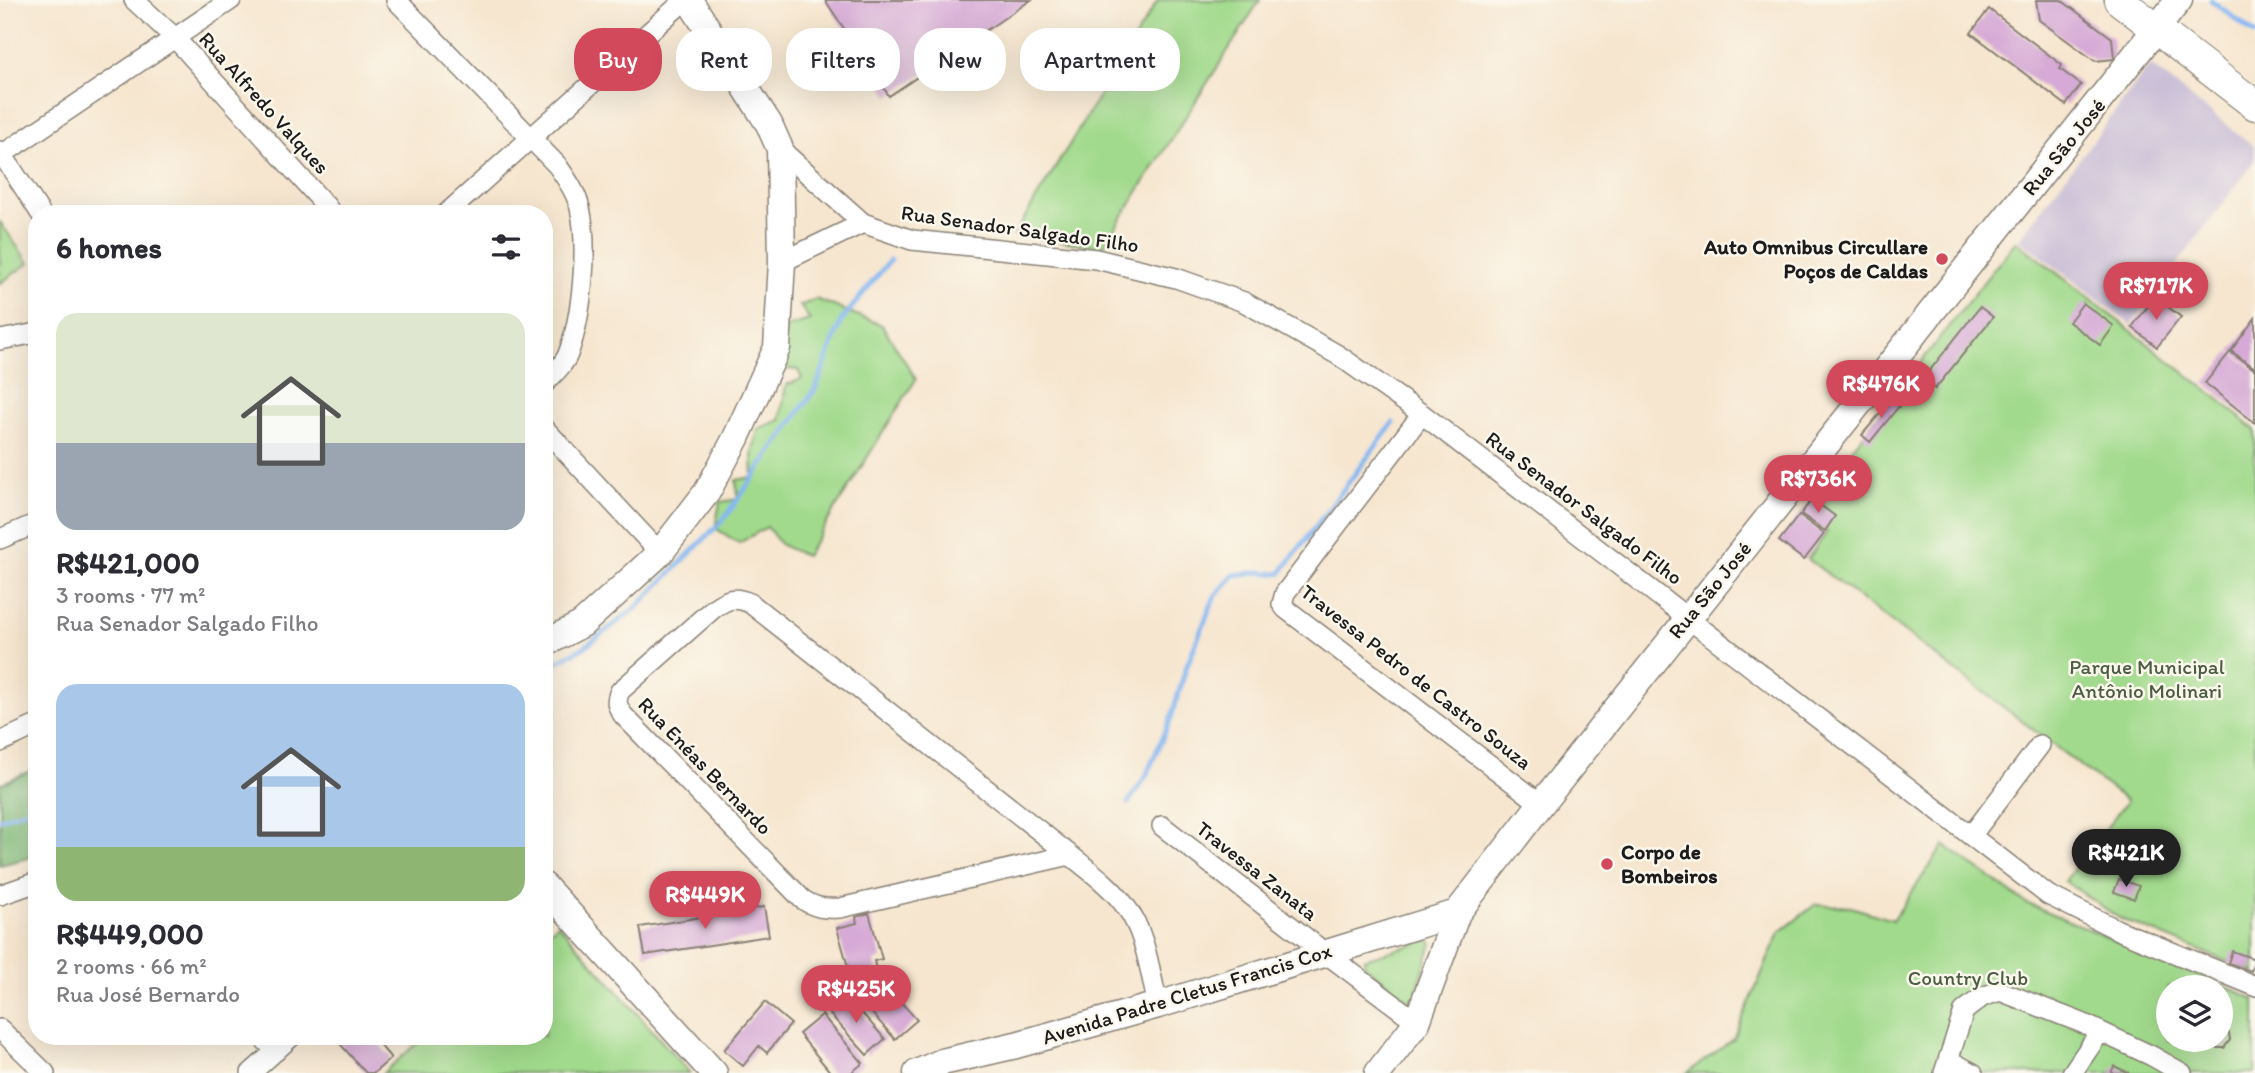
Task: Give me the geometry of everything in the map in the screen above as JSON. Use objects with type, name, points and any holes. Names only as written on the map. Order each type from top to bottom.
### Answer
[{"type":"main road","points":[[2119,0],[2169,13],[2255,105]]},
{"type":"street","name":"Rua Alfredo Valques","points":[[134,0],[174,37],[325,205]]},
{"type":"street","points":[[35,205],[1,154],[231,0]]},
{"type":"street","points":[[396,0],[557,165],[571,185],[580,207],[584,247],[580,301],[567,356],[553,373]]},
{"type":"street","points":[[456,205],[687,0],[769,124],[780,149],[782,262],[777,348],[736,438],[707,492],[660,552],[582,624],[553,640]]},
{"type":"street","name":"Rua São José","points":[[1378,1073],[1418,1022],[1457,913],[2169,13]]},
{"type":"street","points":[[780,149],[863,223],[782,262]]},
{"type":"street","name":"Rua Senador Salgado Filho","points":[[863,223],[912,240],[1096,259],[1176,278],[1244,302],[1338,355],[1422,414],[2048,895],[2118,930],[2255,986]]},
{"type":"street","points":[[0,340],[28,335]]},
{"type":"street","name":"Travessa Pedro de Castro Souza","points":[[1422,414],[1285,593],[1282,604],[1541,804]]},
{"type":"street","points":[[553,438],[660,552]]},
{"type":"street","points":[[0,539],[28,527]]},
{"type":"street","name":"Rua Enéas Bernardo","points":[[1070,855],[841,908],[824,909],[814,906],[802,899],[622,715],[616,699],[620,691],[713,608],[728,599],[740,598],[750,603],[1070,855],[1105,883],[1128,908],[1140,935],[1158,1005]]},
{"type":"street","points":[[0,742],[28,729]]},
{"type":"street","points":[[1970,836],[2040,745]]},
{"type":"street","name":"Travessa Zanata","points":[[1162,826],[1324,953],[1418,1022]]},
{"type":"street","points":[[0,895],[28,886]]},
{"type":"street","points":[[553,896],[714,1073]]},
{"type":"street","name":"Avenida Padre Cletus Francis Cox","points":[[917,1073],[942,1062],[1016,1045],[1158,1005],[1457,913]]},
{"type":"street","points":[[1973,1073],[1946,1066],[1964,1011],[1982,997],[2000,991],[2052,1010],[2182,1073]]},
{"type":"street","points":[[0,1029],[45,1073]]},
{"type":"street","points":[[2072,1073],[2100,1032]]},
{"type":"street","points":[[269,1045],[275,1051]]},
{"type":"street","points":[[251,1073],[282,1045]]},
{"type":"shaded area","points":[[2150,65],[2255,147],[2255,161],[2131,325],[2019,239]]},
{"type":"green space","points":[[1158,0],[1260,0],[1103,247],[1014,235],[1102,91],[1180,91],[1180,28],[1141,28]]},
{"type":"green space","points":[[0,222],[28,264],[0,283]]},
{"type":"green space","name":"Parque Municipal Antônio Molinari","points":[[2016,241],[2255,430],[2255,973],[2119,918],[2065,881],[2127,801],[1808,559],[1827,532],[1801,514]]},
{"type":"green space","points":[[816,299],[882,325],[916,379],[806,556],[781,545],[767,527],[739,543],[715,528],[720,502],[738,499],[736,480],[753,477],[752,455],[758,429],[780,420],[786,385],[802,379],[798,370],[779,368],[786,327],[810,320],[800,306]]},
{"type":"green space","points":[[28,772],[28,858],[0,865],[0,784]]},
{"type":"green space","name":"Country Club","points":[[1944,845],[2026,903],[2198,975],[2156,975],[2156,1052],[2233,1052],[2233,990],[2255,999],[2255,1073],[1687,1073],[1734,1039],[1779,933],[1816,904],[1851,907],[1893,920]]},
{"type":"green space","points":[[558,924],[690,1073],[383,1073],[416,1045],[553,1045],[553,928]]},
{"type":"green space","points":[[1427,940],[1432,943],[1415,997],[1409,1000],[1365,966],[1364,959]]},
{"type":"building","points":[[825,0],[1031,0],[990,28],[914,28],[914,79],[900,89],[900,28],[844,28]]},
{"type":"building","points":[[2036,0],[2061,0],[2112,38],[2114,59],[2095,61],[2039,20]]},
{"type":"building","points":[[1989,9],[2062,65],[2060,69],[2081,85],[2066,105],[1971,33]]},
{"type":"building","points":[[2155,297],[2181,317],[2157,347],[2132,327]]},
{"type":"building","points":[[2083,303],[2114,326],[2100,345],[2069,322]]},
{"type":"building","points":[[1980,307],[1993,317],[1935,389],[1923,379]]},
{"type":"building","points":[[2255,318],[2255,368],[2231,351]]},
{"type":"building","points":[[2230,352],[2255,370],[2255,423],[2205,383]]},
{"type":"building","points":[[1892,399],[1900,405],[1870,442],[1862,435]]},
{"type":"building","points":[[1812,499],[1835,516],[1825,531],[1801,514]]},
{"type":"building","points":[[1799,515],[1824,534],[1804,560],[1779,541]]},
{"type":"building","points":[[2119,879],[2139,886],[2134,899],[2114,892]]},
{"type":"building","points":[[764,907],[769,936],[645,955],[640,927]]},
{"type":"building","points":[[869,913],[882,959],[874,961],[879,981],[854,988],[837,928],[857,923],[856,917]]},
{"type":"building","points":[[2232,951],[2255,959],[2251,971],[2228,963]]},
{"type":"building","points":[[883,982],[917,1020],[895,1039],[861,1001]]},
{"type":"building","points":[[846,995],[885,1039],[867,1055],[827,1011]]},
{"type":"building","points":[[765,1002],[791,1024],[767,1053],[759,1046],[743,1066],[724,1050]]},
{"type":"building","points":[[822,1015],[863,1063],[851,1073],[831,1073],[799,1034]]},
{"type":"building","points":[[341,1045],[380,1045],[391,1058],[374,1073],[366,1073]]},
{"type":"building","points":[[2114,1066],[2129,1073],[2111,1073]]},
{"type":"waterway","points":[[2211,0],[2255,34]]},
{"type":"waterway","points":[[553,664],[583,648],[637,607],[724,519],[816,388],[841,321],[890,260]]},
{"type":"waterway","points":[[1128,803],[1146,776],[1171,718],[1187,665],[1215,596],[1234,575],[1260,572],[1280,574],[1393,423]]},
{"type":"waterway","points":[[0,819],[28,809]]},
{"type":"place","name":"Auto Omnibus Circullare Poços de Caldas","points":[[1942,259]]},
{"type":"place","name":"Corpo de Bombeiros","points":[[1607,864]]}]
